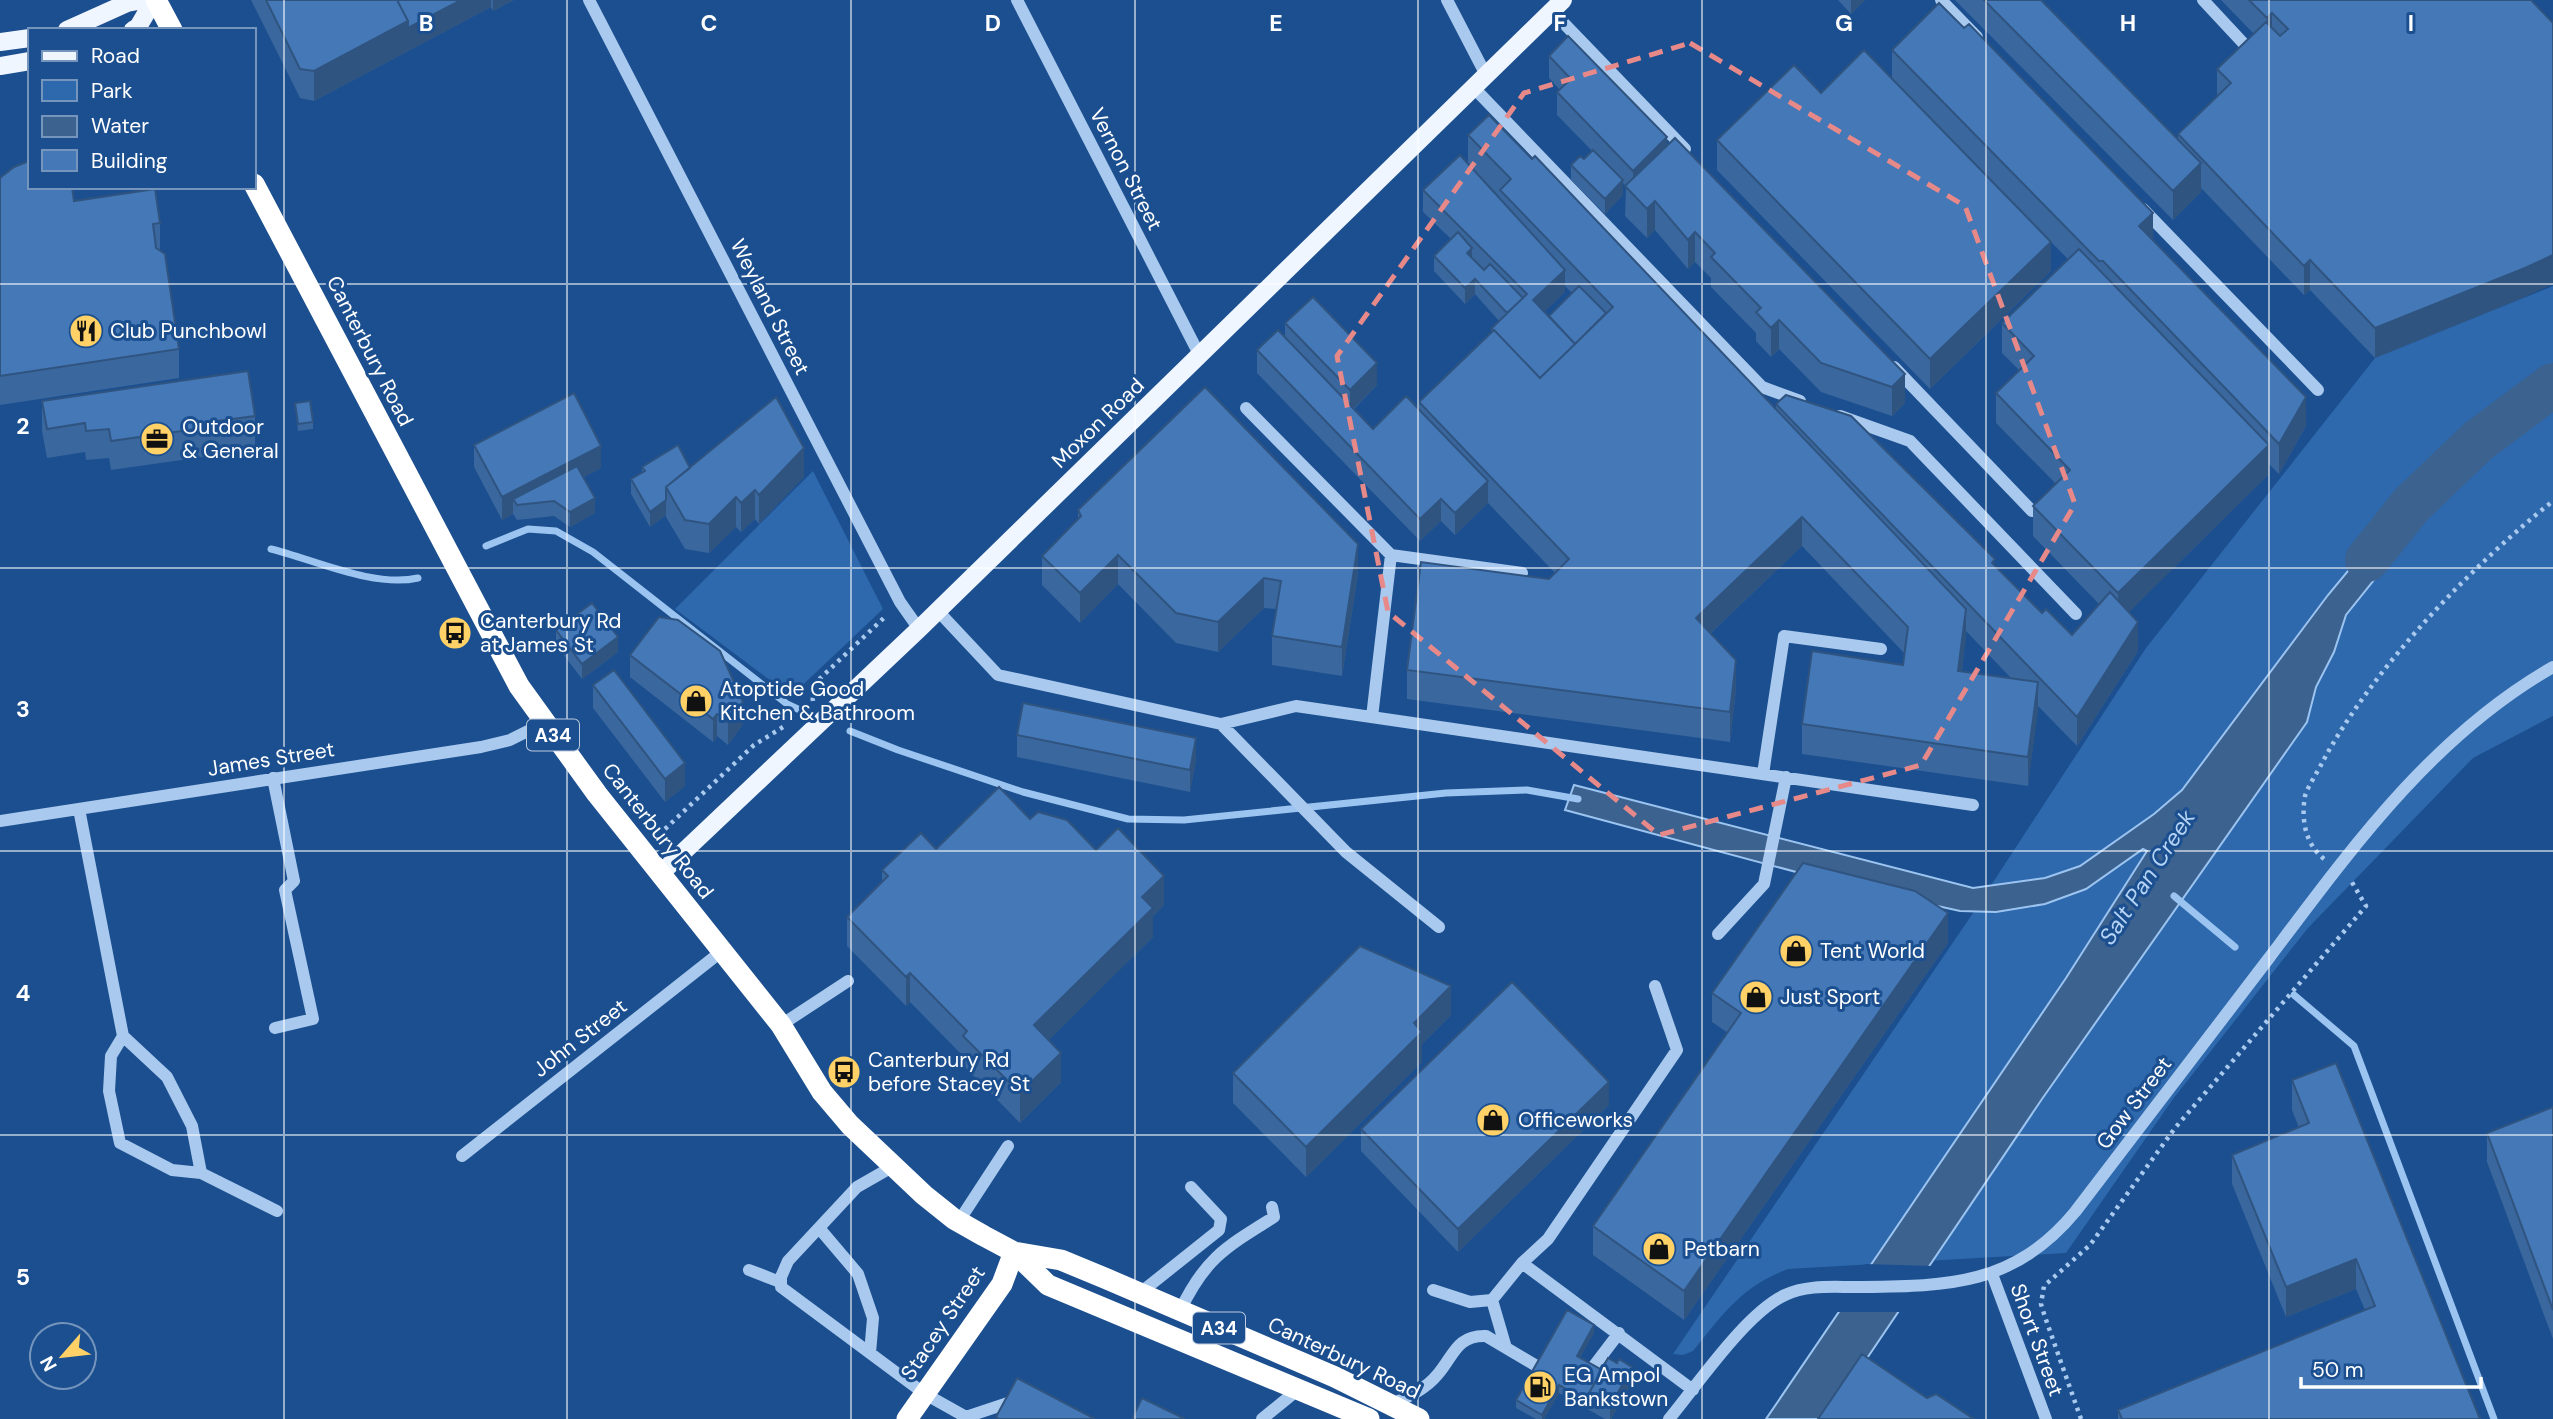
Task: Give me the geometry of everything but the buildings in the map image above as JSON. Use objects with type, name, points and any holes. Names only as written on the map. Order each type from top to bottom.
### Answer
[{"type":"highway","points":[[155,0],[171,28]]},
{"type":"highway","name":"Canterbury Road","points":[[256,188],[493,640],[544,723],[781,1025],[822,1092],[892,1167],[959,1222],[1014,1252],[1048,1285],[1369,1419]]},
{"type":"highway","name":"Canterbury Road","points":[[1014,1252],[1061,1260],[1392,1404],[1419,1419]]},
{"type":"highway","name":"Stacey Street","points":[[907,1419],[1002,1284],[1014,1252]]},
{"type":"main road","points":[[71,28],[127,3],[143,0]]},
{"type":"main road","points":[[136,28],[155,0]]},
{"type":"main road","name":"Moxon Road","points":[[660,874],[938,611],[1558,5]]},
{"type":"main road","points":[[0,43],[28,38]]},
{"type":"main road","points":[[0,66],[28,61]]},
{"type":"street","name":"Weyland Street","points":[[589,0],[900,602],[919,629]]},
{"type":"street","name":"Vernon Street","points":[[1017,0],[1200,356]]},
{"type":"street","points":[[1447,0],[1481,83],[1762,387],[1910,441],[2076,614]]},
{"type":"street","points":[[1941,0],[1989,50]]},
{"type":"street","points":[[2203,0],[2244,44]]},
{"type":"street","points":[[1558,5],[1696,161]]},
{"type":"street","points":[[2134,200],[2318,390]]},
{"type":"street","points":[[1888,361],[2032,511]]},
{"type":"street","points":[[1246,408],[1391,555],[1522,573]]},
{"type":"street","points":[[1372,717],[1391,555]]},
{"type":"street","points":[[938,611],[998,675],[1221,724],[1296,706],[1973,805]]},
{"type":"street","points":[[1763,774],[1784,636],[1881,649]]},
{"type":"street","name":"Gow Street","points":[[1669,1419],[1764,1308],[1787,1294],[1819,1287],[1930,1286],[1972,1281],[1992,1274],[2031,1253],[2065,1224],[2387,806],[2434,757],[2480,718],[2553,667]]},
{"type":"street","name":"James Street","points":[[0,821],[488,745],[544,723]]},
{"type":"street","points":[[1221,724],[1346,852],[1439,927]]},
{"type":"street","points":[[273,778],[294,881],[285,890],[313,1019],[275,1028]]},
{"type":"street","points":[[1718,934],[1764,884],[1786,778]]},
{"type":"street","points":[[79,808],[123,1036],[167,1077],[192,1126],[201,1173]]},
{"type":"street","name":"John Street","points":[[463,1156],[722,950]]},
{"type":"street","points":[[781,1025],[849,981]]},
{"type":"street","points":[[1433,1290],[1470,1302],[1492,1300],[1522,1263],[1548,1239],[1676,1050],[1655,986]]},
{"type":"street","points":[[123,1036],[111,1056],[109,1091],[120,1143],[172,1170],[201,1173],[277,1211]]},
{"type":"street","points":[[959,1222],[1008,1146]]},
{"type":"street","points":[[780,1282],[788,1261],[857,1187],[892,1167]]},
{"type":"street","points":[[1140,1293],[1219,1230],[1222,1219],[1191,1187]]},
{"type":"street","points":[[1180,1311],[1210,1259],[1274,1217],[1272,1207]]},
{"type":"street","points":[[819,1228],[858,1274],[873,1318],[870,1353]]},
{"type":"street","points":[[1522,1263],[1693,1390]]},
{"type":"street","points":[[749,1270],[780,1282],[784,1290],[925,1394],[966,1417],[1035,1393]]},
{"type":"street","name":"Short Street","points":[[1992,1274],[2046,1419]]},
{"type":"street","points":[[1492,1300],[1506,1348]]},
{"type":"street","points":[[1392,1404],[1415,1394],[1438,1375],[1451,1353],[1464,1340],[1486,1336],[1570,1385],[1619,1333]]},
{"type":"street","points":[[1262,1419],[1300,1388]]},
{"type":"path","points":[[2081,1419],[2041,1304],[2044,1286],[2090,1245],[2175,1128],[2367,906],[2352,881],[2315,852],[2304,830],[2305,795],[2332,746],[2373,685],[2434,614],[2483,563],[2553,501]]},
{"type":"path","points":[[805,710],[814,700],[811,687],[887,615]]},
{"type":"path","points":[[665,828],[754,745],[787,724]]},
{"type":"highlighted area","points":[[1690,43],[1965,206],[2075,504],[1921,765],[1659,835],[1388,612],[1337,356],[1524,93]]},
{"type":"green space","points":[[2553,286],[2553,716],[2473,758],[2308,928],[2173,1099],[2066,1253],[1788,1269],[1745,1293],[1724,1313],[1693,1351],[1683,1355],[1673,1354],[1971,916],[2146,648],[2375,358]]},
{"type":"green space","points":[[813,471],[883,609],[791,696],[675,609]]},
{"type":"water","points":[[2400,508],[2418,525],[2346,615],[2334,652],[2316,687],[2307,722],[2042,1099],[1826,1419],[1766,1419],[2066,978],[2147,851],[2143,849],[2086,889],[2045,904],[1996,912],[1960,911],[1852,887],[1565,810],[1574,785],[1973,888],[2045,878],[2080,866],[2154,814],[2182,790],[2328,595]]},
{"type":"pier","points":[[1865,1264],[1933,1266],[1903,1312],[1832,1312]]},
{"type":"waterway","name":"Salt Pan Creek","points":[[2367,560],[2411,505],[2478,441],[2553,385]]},
{"type":"waterway","points":[[486,546],[528,529],[556,531],[593,552],[787,704],[802,711]]},
{"type":"waterway","points":[[271,549],[364,576],[401,580],[418,578]]},
{"type":"waterway","points":[[850,731],[1023,792],[1128,819],[1184,820],[1446,793],[1527,790],[1578,799]]},
{"type":"waterway","points":[[2174,896],[2235,947]]},
{"type":"waterway","points":[[2294,995],[2354,1046],[2494,1419]]},
{"type":"place","name":"Club Punchbowl","points":[[86,331]]},
{"type":"place","name":"Outdoor & General","points":[[157,439]]},
{"type":"place","name":"Canterbury Rd at James St","points":[[455,633]]},
{"type":"place","name":"Atoptide Good Kitchen & Bathroom","points":[[696,701]]},
{"type":"place","name":"Tent World","points":[[1796,951]]},
{"type":"place","name":"Just Sport","points":[[1756,997]]},
{"type":"place","name":"Canterbury Rd before Stacey St","points":[[844,1072]]},
{"type":"place","name":"Officeworks","points":[[1493,1120]]},
{"type":"place","name":"Petbarn","points":[[1659,1249]]},
{"type":"place","name":"EG Ampol Bankstown","points":[[1540,1387]]}]
